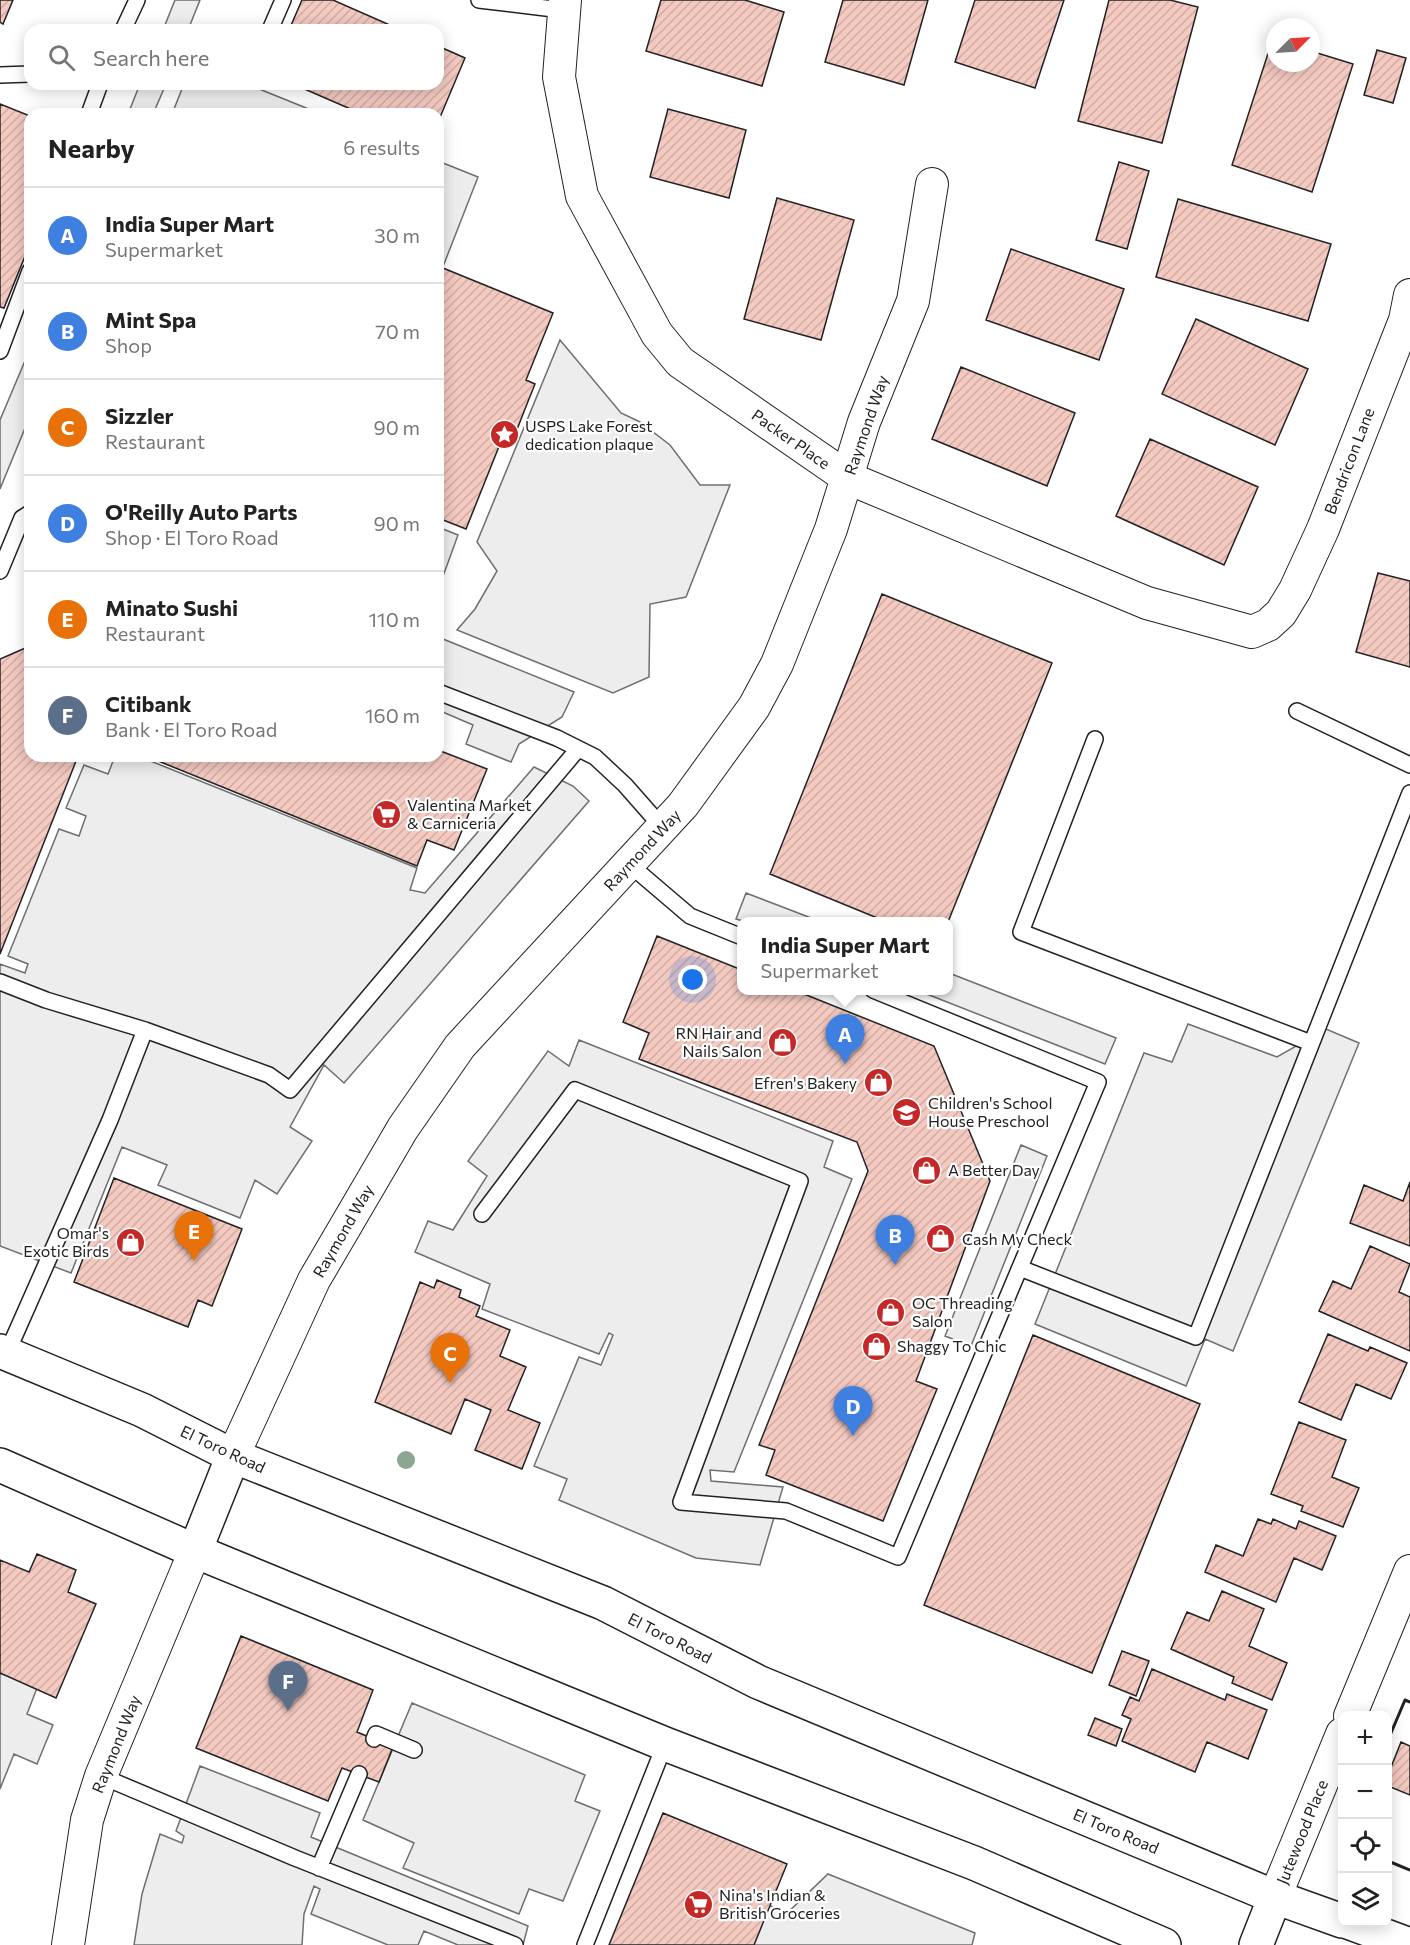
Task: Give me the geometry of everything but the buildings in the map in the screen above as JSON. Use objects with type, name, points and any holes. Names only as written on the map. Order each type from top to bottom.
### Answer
[{"type":"main road","name":"El Toro Road","points":[[4,1352],[142,1410],[233,1456],[603,1603],[758,1682],[1275,1897],[1338,1920]]},
{"type":"main road","points":[[195,1551],[233,1456]]},
{"type":"main road","points":[[0,1465],[195,1551],[665,1744],[974,1863],[1164,1945]]},
{"type":"main road","points":[[1256,1945],[1275,1897]]},
{"type":"main road","points":[[1359,1927],[1410,1945]]},
{"type":"street","name":"Packer Place","points":[[563,5],[560,77],[582,196],[657,334],[680,362],[848,478],[1147,603],[1252,632],[1274,620]]},
{"type":"street","name":"Raymond Way","points":[[233,1456],[314,1280],[403,1128],[460,1046],[683,805],[727,748],[754,707],[777,664],[831,529],[864,422],[913,301],[932,184]]},
{"type":"street","name":"Bendricon Lane","points":[[1274,620],[1288,605],[1323,529],[1405,320],[1410,296]]},
{"type":"street","name":"Raymond Way","points":[[68,1945],[87,1820],[101,1776],[195,1551]]},
{"type":"street","points":[[1353,1711],[1401,1616],[1410,1570]]},
{"type":"street","name":"Jutewood Place","points":[[1275,1897],[1338,1744]]},
{"type":"lane","points":[[126,24],[136,0]]},
{"type":"lane","points":[[273,24],[283,0]]},
{"type":"lane","points":[[479,0],[563,5]]},
{"type":"lane","points":[[0,75],[24,74]]},
{"type":"lane","points":[[91,108],[98,90]]},
{"type":"lane","points":[[0,351],[24,287]]},
{"type":"lane","points":[[0,571],[24,517]]},
{"type":"lane","points":[[444,694],[557,738],[578,749],[602,764],[662,827]]},
{"type":"lane","points":[[1296,711],[1410,765]]},
{"type":"lane","points":[[1095,739],[1021,932],[1311,1043]]},
{"type":"lane","points":[[0,982],[46,1000],[145,1030],[269,1075],[290,1090],[578,749]]},
{"type":"lane","points":[[1020,1268],[1196,1337],[1410,793]]},
{"type":"lane","points":[[629,864],[690,916],[737,935]]},
{"type":"lane","points":[[482,1214],[575,1090],[800,1181],[681,1502],[786,1511],[898,1557],[1098,1082],[885,995]]},
{"type":"lane","points":[[4,1352],[106,1130],[145,1030]]},
{"type":"lane","points":[[374,1739],[376,1734],[414,1750]]},
{"type":"lane","points":[[585,1945],[665,1744]]},
{"type":"lane","points":[[319,1868],[359,1774]]},
{"type":"lane","points":[[101,1776],[319,1868],[515,1945]]},
{"type":"shaded area","points":[[175,0],[200,0],[190,24],[165,24]]},
{"type":"shaded area","points":[[138,90],[163,90],[156,108],[130,108]]},
{"type":"shaded area","points":[[182,90],[262,90],[306,108],[174,108]]},
{"type":"shaded area","points":[[444,163],[478,177],[444,264]]},
{"type":"shaded area","points":[[560,340],[621,413],[640,422],[670,445],[700,485],[730,485],[686,597],[650,604],[649,677],[613,693],[457,630],[475,609],[497,571],[477,542]]},
{"type":"shaded area","points":[[24,363],[24,431],[0,489],[0,420]]},
{"type":"shaded area","points":[[444,529],[458,535],[444,574]]},
{"type":"shaded area","points":[[444,639],[574,692],[562,717],[519,744],[511,762],[466,744],[473,725],[444,713]]},
{"type":"shaded area","points":[[113,762],[153,762],[417,868],[410,890],[425,893],[534,767],[573,786],[589,801],[344,1083],[324,1065],[290,1127],[312,1141],[277,1194],[255,1180],[240,1218],[158,1185],[167,1165],[122,1147],[71,1273],[0,1246],[0,964],[25,973],[28,964],[8,956],[59,829],[79,836],[86,816],[66,808],[84,765],[108,774]]},
{"type":"shaded area","points":[[746,893],[809,917],[737,917],[736,919]]},
{"type":"shaded area","points":[[953,975],[1116,1038],[1105,1064],[929,995],[953,995]]},
{"type":"shaded area","points":[[1188,1024],[1277,1057],[1326,1029],[1359,1043],[1233,1351],[1205,1339],[1186,1386],[1035,1324],[1144,1053],[1172,1062]]},
{"type":"shaded area","points":[[579,1040],[833,1141],[824,1167],[852,1179],[734,1472],[710,1470],[711,1481],[783,1487],[760,1565],[696,1558],[559,1500],[567,1479],[534,1466],[579,1357],[601,1365],[613,1335],[609,1333],[599,1354],[482,1309],[490,1284],[415,1252],[428,1221],[453,1230],[487,1176],[468,1161],[548,1051],[569,1066]]},
{"type":"shaded area","points":[[1021,1145],[1047,1156],[971,1346],[945,1336]]},
{"type":"shaded area","points":[[0,1673],[37,1688],[27,1714],[53,1725],[37,1764],[14,1754],[0,1789]]},
{"type":"shaded area","points":[[412,1703],[585,1775],[575,1801],[600,1811],[563,1901],[529,1889],[519,1914],[403,1868],[414,1843],[363,1820]]},
{"type":"shaded area","points":[[200,1766],[320,1813],[311,1837],[528,1926],[523,1945],[458,1945],[424,1931],[418,1945],[388,1945],[311,1914],[320,1889],[314,1886],[304,1914],[302,1945],[134,1945],[142,1894],[160,1834],[182,1843],[184,1836],[176,1831]]},
{"type":"shaded area","points":[[828,1874],[975,1933],[972,1945],[750,1945],[767,1904],[786,1914]]},
{"type":"wall","points":[[1392,1731],[1405,1700],[1410,1702]]},
{"type":"wall","points":[[1392,1863],[1410,1870]]},
{"type":"place","name":"USPS Lake Forest dedication plaque","points":[[504,435]]},
{"type":"place","name":"Valentina Market & Carniceria","points":[[386,814]]},
{"type":"place","name":"RN Hair and Nails Salon","points":[[783,1042]]},
{"type":"place","name":"India Super Mart","points":[[845,1064]]},
{"type":"place","name":"Efren's Bakery","points":[[878,1083]]},
{"type":"place","name":"Children's School House Preschool","points":[[907,1112]]},
{"type":"place","name":"A Better Day","points":[[927,1170]]},
{"type":"place","name":"Cash My Check","points":[[941,1239]]},
{"type":"place","name":"Omar's Exotic Birds","points":[[130,1242]]},
{"type":"place","name":"Minato Sushi","points":[[194,1261]]},
{"type":"place","name":"Mint Spa","points":[[895,1265]]},
{"type":"place","name":"OC Threading Salon","points":[[891,1312]]},
{"type":"place","name":"Shaggy To Chic","points":[[876,1346]]},
{"type":"place","name":"Sizzler","points":[[450,1383]]},
{"type":"place","name":"O'Reilly Auto Parts","points":[[853,1436]]},
{"type":"place","name":"Citibank","points":[[288,1711]]},
{"type":"place","name":"Nina's Indian & British Groceries","points":[[698,1904]]}]
